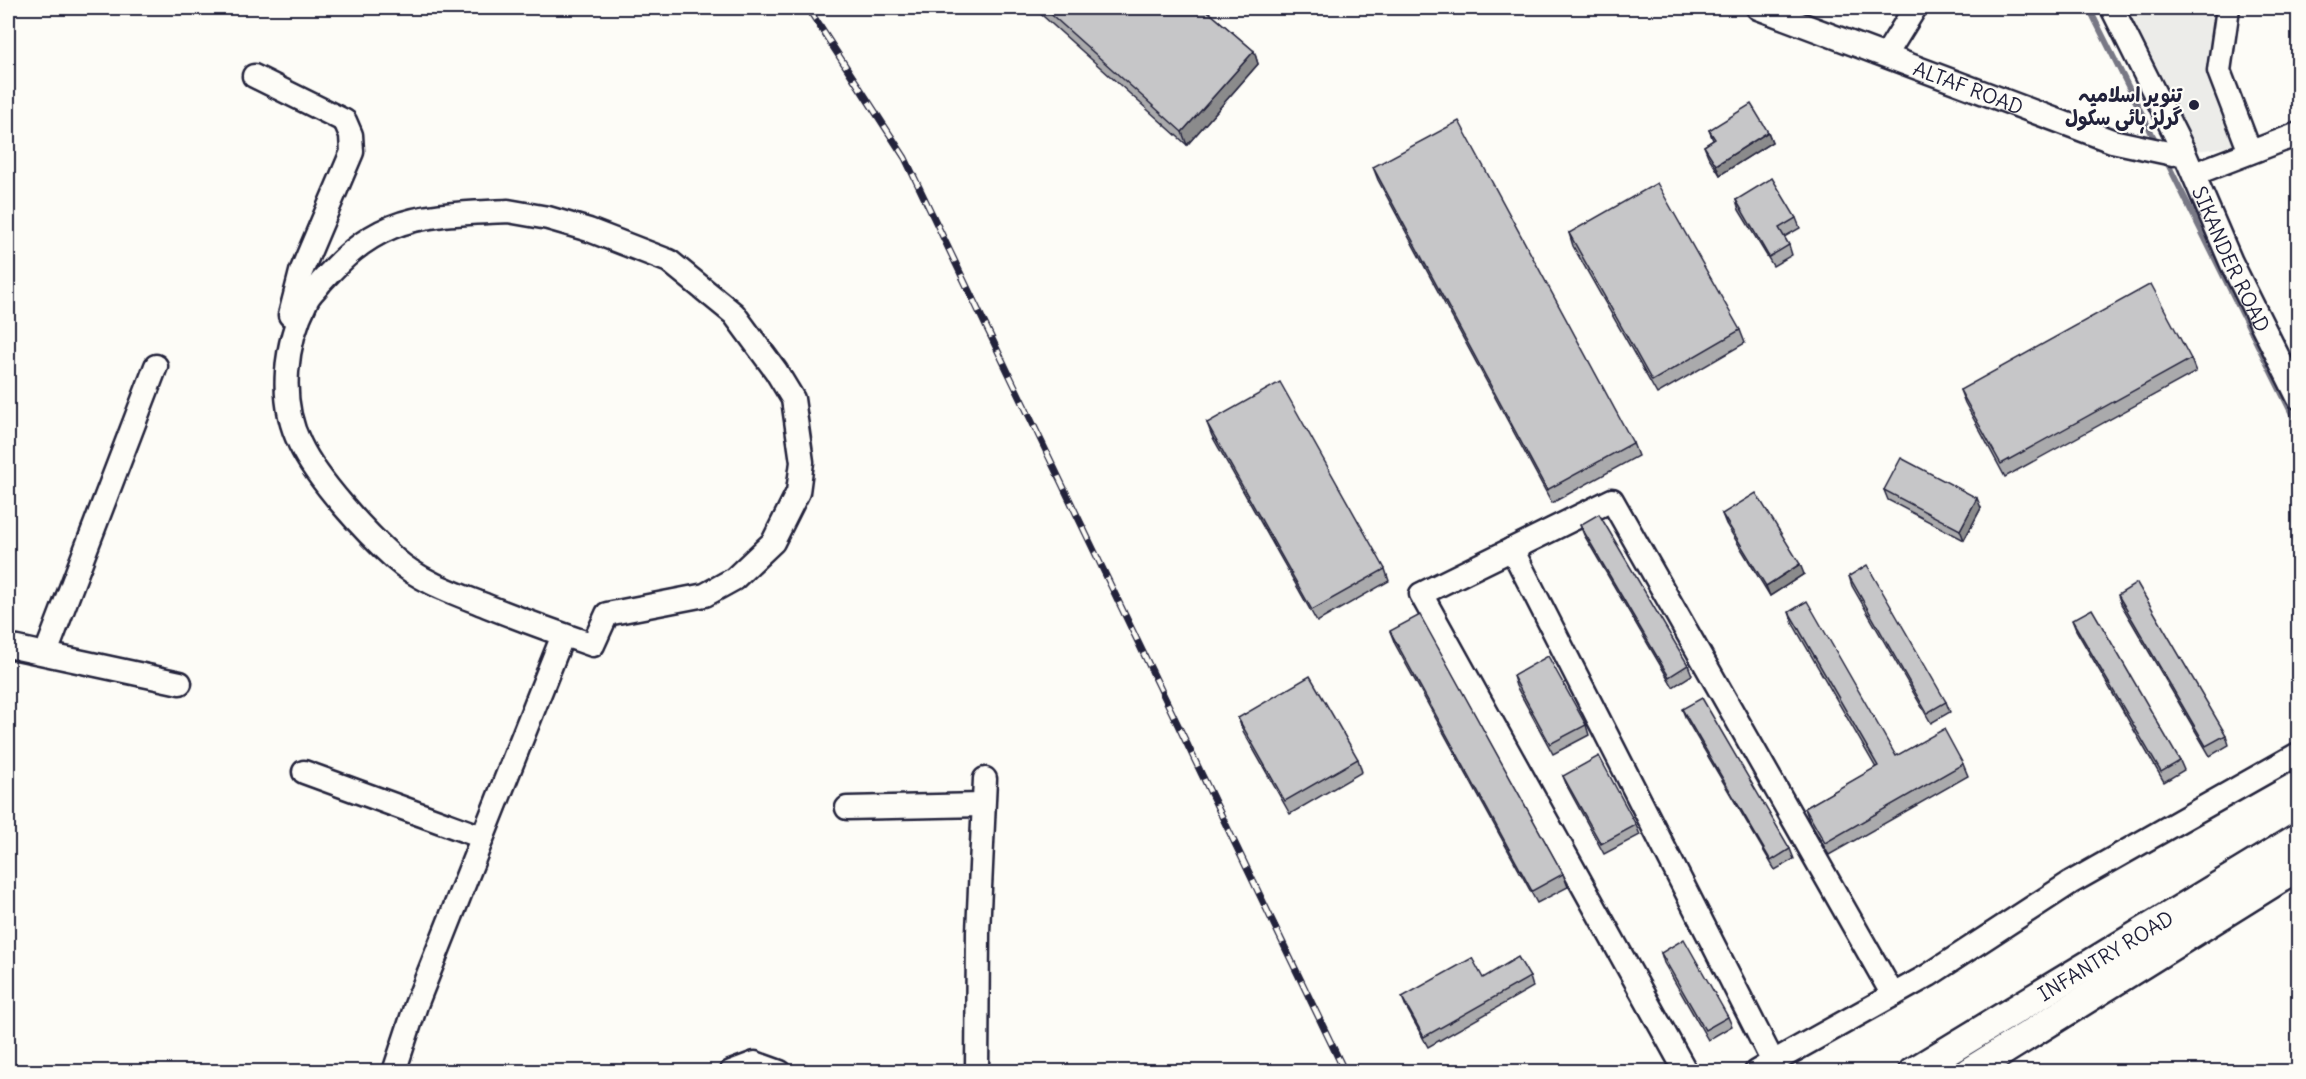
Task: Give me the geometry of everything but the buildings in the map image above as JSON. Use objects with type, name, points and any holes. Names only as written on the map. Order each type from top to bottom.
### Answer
[{"type":"main road","name":"INFANTRY ROAD","points":[[1913,1071],[2298,838]]},
{"type":"main road","name":"INFANTRY ROAD","points":[[1969,1071],[2298,867]]},
{"type":"street","name":"ALTAF ROAD","points":[[1758,8],[2112,141],[2142,149],[2178,152]]},
{"type":"street","points":[[1886,55],[1915,8]]},
{"type":"street","name":"SIKANDER ROAD","points":[[2112,8],[2178,152],[2194,174],[2231,262],[2298,397]]},
{"type":"street","points":[[2228,8],[2219,71],[2250,152]]},
{"type":"street","points":[[254,76],[345,121],[351,135],[352,152],[301,272],[285,341],[285,351],[290,352]]},
{"type":"street","points":[[2194,174],[2298,134]]},
{"type":"street","points":[[508,212],[548,218],[589,230],[669,261],[734,314],[793,399],[802,462],[798,492],[773,542],[734,579],[705,595],[607,614],[593,645],[563,635],[439,587],[396,560],[363,528],[315,470],[299,443],[288,401],[286,383],[293,336],[308,298],[345,255],[368,239],[393,226],[467,213],[508,212]]},
{"type":"street","points":[[46,654],[156,366]]},
{"type":"street","points":[[1686,1071],[1421,594],[1612,500],[1893,996]]},
{"type":"street","points":[[1512,549],[1769,1068],[1929,975],[2070,883],[2298,754]]},
{"type":"street","points":[[394,1071],[416,1005],[563,635]]},
{"type":"street","points":[[8,646],[180,683]]},
{"type":"street","points":[[304,772],[482,837]]},
{"type":"street","points":[[977,1071],[982,804],[985,779]]},
{"type":"street","points":[[848,808],[982,804]]},
{"type":"street","points":[[731,1071],[755,1063],[780,1071]]},
{"type":"shaded area","name":"تنویر اسلامیہ گرلز ہائی سکول","points":[[2109,8],[2220,8],[2212,66],[2246,144],[2183,153]]},
{"type":"waterway","points":[[2089,8],[2157,144]]},
{"type":"waterway","points":[[2165,158],[2298,426]]},
{"type":"railway","points":[[808,8],[905,158],[1345,1072]]},
{"type":"place","name":"تنویر اسلامیہ گرلز ہائی سکول","points":[[2194,105]]}]
